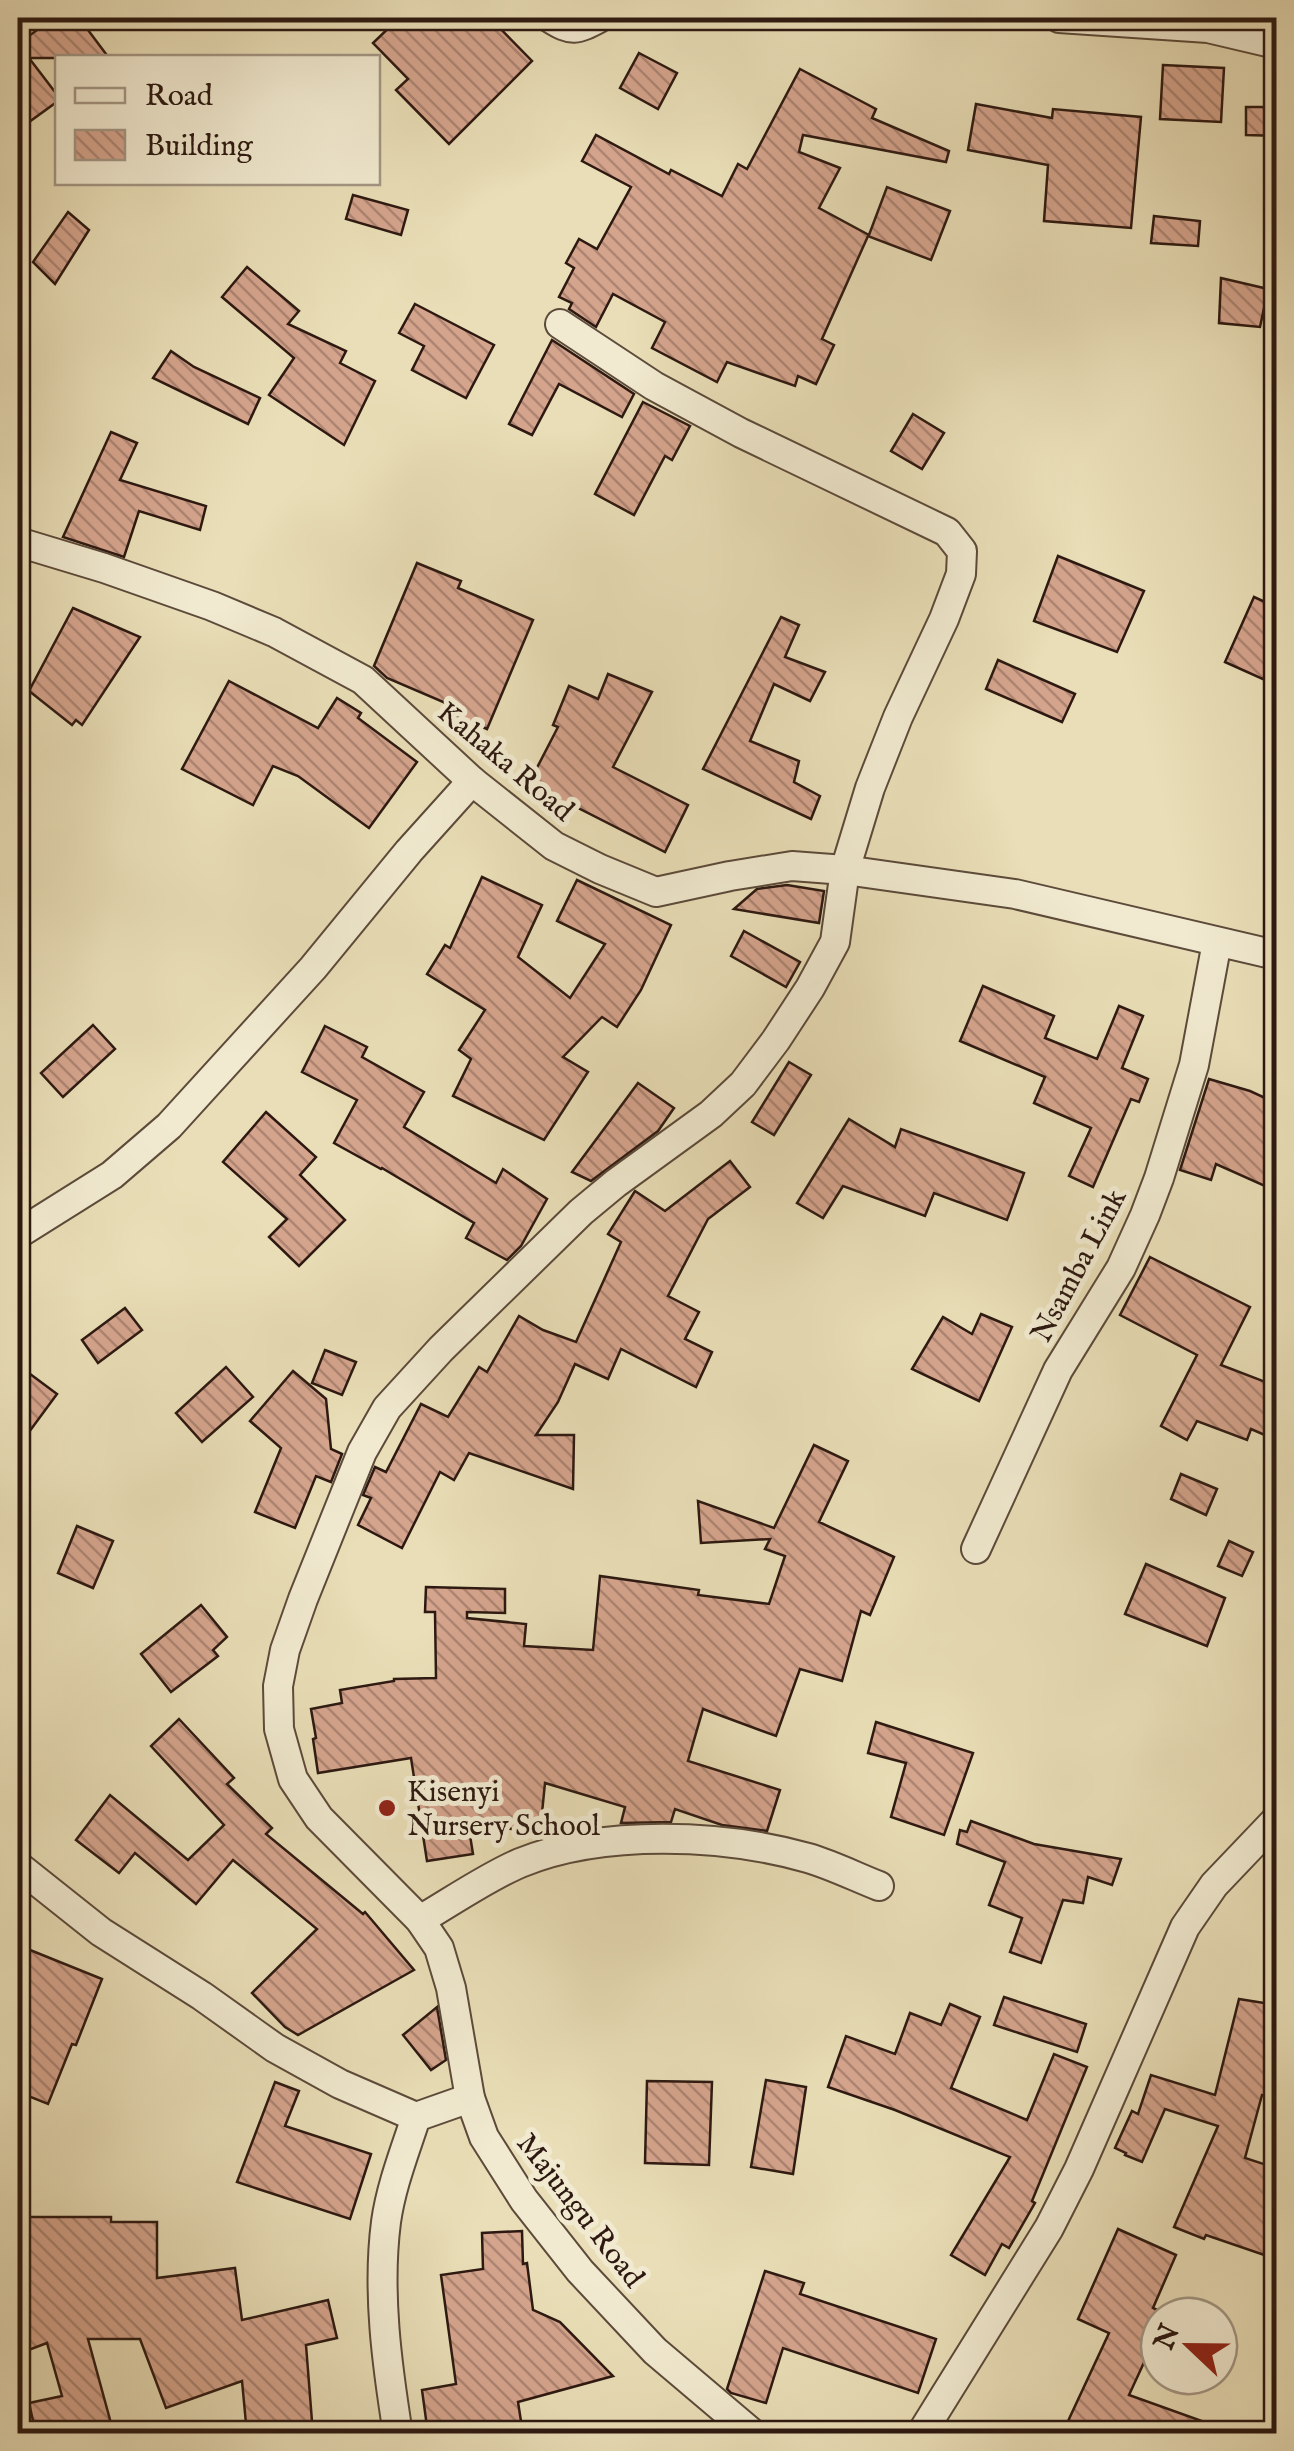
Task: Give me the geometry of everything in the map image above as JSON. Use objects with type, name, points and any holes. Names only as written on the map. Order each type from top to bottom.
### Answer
[{"type":"street","points":[[550,18],[578,29],[599,18]]},
{"type":"street","points":[[1059,18],[1208,28],[1276,44]]},
{"type":"street","name":"Majungu Road","points":[[560,324],[671,396],[947,532],[962,551],[961,574],[870,788],[845,870],[835,942],[785,1027],[743,1084],[711,1114],[616,1183],[534,1256],[387,1408],[362,1452],[285,1650],[278,1686],[279,1729],[293,1778],[319,1818],[420,1920],[439,1948],[451,1988],[470,2098],[484,2136],[524,2200],[580,2271],[655,2351],[753,2434]]},
{"type":"street","name":"Kahaka Road","points":[[18,542],[194,599],[274,632],[363,680],[472,782],[554,846],[656,892],[792,866],[845,870],[1016,894],[1276,955]]},
{"type":"street","points":[[18,1234],[112,1176],[168,1126],[313,968],[409,851],[472,782]]},
{"type":"street","name":"Nsamba Link","points":[[976,1549],[1058,1370],[1121,1268],[1146,1216],[1194,1065],[1217,942]]},
{"type":"street","points":[[921,2434],[1049,2228],[1079,2169],[1185,1927],[1214,1884],[1276,1820]]},
{"type":"street","points":[[420,1920],[519,1864],[560,1851],[666,1838],[755,1846],[810,1859],[879,1886]]},
{"type":"street","points":[[18,1866],[101,1932],[202,1996],[274,2048],[340,2084],[416,2117],[470,2098]]},
{"type":"street","points":[[398,2434],[385,2331],[386,2222],[416,2117]]},
{"type":"building","points":[[54,18],[79,18],[107,55],[29,58],[55,92],[55,103],[18,130],[19,43]]},
{"type":"building","points":[[399,18],[490,18],[532,61],[449,144],[396,90],[408,79],[373,43]]},
{"type":"building","points":[[639,53],[677,73],[658,109],[620,88]]},
{"type":"building","points":[[1163,65],[1224,68],[1221,122],[1160,119]]},
{"type":"building","points":[[800,69],[876,109],[872,118],[949,151],[946,162],[803,135],[799,152],[840,168],[819,208],[869,235],[887,187],[950,211],[931,260],[868,236],[822,339],[834,345],[816,384],[798,376],[795,386],[727,362],[717,382],[652,348],[665,322],[613,294],[596,327],[569,309],[572,303],[559,297],[574,268],[566,263],[579,239],[597,249],[631,187],[582,161],[596,135],[669,174],[671,170],[722,196],[738,164],[747,169]]},
{"type":"building","points":[[976,104],[1052,118],[1053,109],[1141,117],[1131,228],[1044,221],[1048,165],[968,150]]},
{"type":"building","points":[[1246,107],[1276,107],[1276,136],[1246,135]]},
{"type":"building","points":[[353,195],[408,210],[401,235],[346,219]]},
{"type":"building","points":[[68,212],[89,230],[55,284],[33,262]]},
{"type":"building","points":[[1154,216],[1200,221],[1198,246],[1151,243]]},
{"type":"building","points":[[247,267],[299,311],[288,324],[346,351],[340,363],[375,381],[344,445],[269,395],[294,358],[222,297]]},
{"type":"building","points":[[1221,278],[1268,289],[1260,327],[1219,323]]},
{"type":"building","points":[[415,304],[494,345],[466,398],[412,370],[424,346],[399,333]]},
{"type":"building","points":[[552,340],[634,394],[622,417],[559,384],[532,435],[509,424]]},
{"type":"building","points":[[171,351],[194,367],[260,398],[248,424],[153,378]]},
{"type":"building","points":[[643,402],[690,426],[672,460],[665,456],[634,515],[595,494]]},
{"type":"building","points":[[913,414],[944,433],[922,469],[891,451]]},
{"type":"building","points":[[111,432],[137,443],[120,480],[206,506],[200,530],[139,511],[124,557],[63,537]]},
{"type":"building","points":[[1058,556],[1144,591],[1117,652],[1034,621]]},
{"type":"building","points":[[417,563],[461,581],[458,588],[533,620],[487,729],[446,711],[448,704],[387,678],[374,666]]},
{"type":"building","points":[[1254,597],[1276,607],[1276,685],[1225,662]]},
{"type":"building","points":[[73,608],[140,637],[82,725],[76,720],[72,725],[29,691]]},
{"type":"building","points":[[781,617],[799,625],[785,657],[825,672],[810,701],[774,684],[750,741],[799,761],[794,782],[820,796],[811,819],[703,769]]},
{"type":"building","points":[[998,660],[1075,694],[1062,722],[986,689]]},
{"type":"building","points":[[608,674],[652,692],[613,767],[688,805],[665,852],[527,787],[558,727],[553,725],[569,686],[598,699]]},
{"type":"building","points":[[229,681],[318,728],[337,698],[361,713],[358,718],[417,762],[369,828],[298,776],[273,766],[253,805],[182,769]]},
{"type":"building","points":[[482,877],[542,905],[518,957],[570,998],[605,944],[557,921],[577,880],[671,925],[641,990],[617,1027],[602,1017],[563,1057],[588,1072],[544,1140],[453,1096],[471,1059],[459,1050],[485,1010],[427,974],[445,945],[450,948]]},
{"type":"building","points":[[787,885],[824,891],[819,923],[734,909],[757,889]]},
{"type":"building","points":[[744,931],[800,962],[786,987],[731,956]]},
{"type":"building","points":[[983,986],[1054,1016],[1045,1038],[1097,1059],[1119,1006],[1143,1016],[1122,1068],[1148,1079],[1139,1102],[1131,1099],[1093,1187],[1069,1176],[1091,1128],[1034,1103],[1045,1077],[960,1041]]},
{"type":"building","points":[[93,1025],[115,1049],[63,1097],[41,1073]]},
{"type":"building","points":[[325,1026],[367,1047],[362,1057],[424,1092],[404,1127],[496,1183],[503,1169],[547,1199],[521,1246],[507,1260],[466,1238],[474,1223],[334,1143],[357,1100],[302,1072]]},
{"type":"building","points":[[789,1062],[811,1075],[774,1135],[752,1122]]},
{"type":"building","points":[[1209,1079],[1276,1103],[1276,1191],[1216,1164],[1211,1180],[1180,1170]]},
{"type":"building","points":[[638,1083],[674,1108],[658,1131],[591,1181],[572,1172]]},
{"type":"building","points":[[266,1112],[316,1157],[300,1175],[345,1220],[299,1266],[269,1237],[287,1219],[223,1162]]},
{"type":"building","points":[[849,1119],[895,1147],[901,1129],[1024,1173],[1007,1220],[934,1193],[925,1216],[843,1186],[823,1218],[797,1203]]},
{"type":"building","points":[[730,1161],[750,1187],[708,1219],[668,1296],[699,1312],[685,1339],[712,1352],[696,1387],[621,1349],[608,1379],[575,1364],[558,1402],[536,1435],[574,1435],[573,1489],[469,1453],[454,1480],[440,1472],[402,1548],[358,1525],[371,1498],[363,1495],[375,1467],[386,1472],[421,1404],[448,1417],[479,1367],[487,1372],[519,1316],[576,1342],[621,1242],[608,1234],[635,1191],[665,1211]]},
{"type":"building","points":[[1150,1257],[1250,1307],[1221,1365],[1276,1386],[1276,1440],[1251,1429],[1247,1440],[1197,1421],[1187,1440],[1161,1426],[1197,1355],[1120,1315]]},
{"type":"building","points":[[125,1308],[142,1330],[98,1363],[82,1340]]},
{"type":"building","points":[[981,1314],[1012,1327],[979,1401],[912,1369],[943,1317],[972,1334]]},
{"type":"building","points":[[325,1350],[356,1362],[342,1395],[312,1383]]},
{"type":"building","points":[[18,1365],[57,1394],[18,1447]]},
{"type":"building","points":[[226,1367],[253,1397],[202,1442],[176,1413]]},
{"type":"building","points":[[293,1371],[326,1399],[331,1449],[342,1454],[331,1482],[316,1476],[295,1528],[255,1512],[281,1448],[250,1421]]},
{"type":"building","points":[[814,1445],[848,1461],[819,1522],[894,1557],[870,1615],[861,1611],[842,1681],[800,1669],[776,1736],[703,1709],[688,1761],[780,1790],[767,1831],[722,1825],[675,1809],[671,1822],[621,1823],[625,1807],[545,1783],[540,1833],[468,1823],[473,1854],[427,1861],[411,1758],[318,1773],[311,1709],[342,1703],[340,1690],[394,1679],[436,1678],[435,1612],[425,1612],[426,1587],[505,1589],[505,1613],[467,1612],[467,1618],[526,1624],[524,1646],[593,1650],[600,1576],[769,1604],[785,1556],[765,1549],[770,1539],[701,1543],[698,1501],[774,1528]]},
{"type":"building","points":[[1181,1474],[1217,1489],[1206,1515],[1171,1499]]},
{"type":"building","points":[[77,1526],[113,1541],[93,1588],[58,1573]]},
{"type":"building","points":[[1229,1541],[1253,1552],[1242,1576],[1218,1566]]},
{"type":"building","points":[[1146,1564],[1225,1598],[1207,1646],[1125,1614]]},
{"type":"building","points":[[201,1605],[227,1637],[213,1650],[218,1656],[171,1692],[141,1654]]},
{"type":"building","points":[[179,1719],[234,1778],[227,1784],[272,1828],[266,1834],[365,1912],[414,1970],[298,2035],[252,1993],[317,1929],[233,1860],[196,1904],[135,1853],[119,1873],[76,1840],[110,1795],[188,1860],[224,1825],[151,1746]]},
{"type":"building","points":[[876,1722],[973,1753],[944,1835],[891,1817],[906,1763],[868,1753]]},
{"type":"building","points":[[971,1821],[1034,1844],[1121,1859],[1112,1885],[1088,1877],[1083,1903],[1063,1900],[1041,1963],[1010,1952],[1022,1918],[989,1905],[1005,1862],[957,1844],[960,1830],[967,1832]]},
{"type":"building","points":[[30,1950],[102,1979],[48,2104],[18,2092],[18,1980]]},
{"type":"building","points":[[1004,1997],[1086,2024],[1077,2052],[994,2025]]},
{"type":"building","points":[[1239,1999],[1276,2005],[1276,2077],[1271,2098],[1262,2095],[1245,2158],[1276,2168],[1276,2259],[1174,2227],[1218,2126],[1165,2109],[1142,2162],[1115,2148],[1132,2111],[1138,2114],[1151,2075],[1215,2095]]},
{"type":"building","points":[[950,2004],[980,2017],[951,2088],[1027,2120],[1054,2054],[1087,2067],[1032,2201],[1035,2203],[1009,2248],[1002,2244],[985,2275],[951,2255],[1010,2157],[828,2087],[846,2036],[895,2054],[910,2013],[941,2025]]},
{"type":"building","points":[[437,2007],[446,2060],[431,2070],[403,2035]]},
{"type":"building","points":[[766,2080],[806,2087],[793,2174],[751,2167]]},
{"type":"building","points":[[647,2081],[712,2082],[709,2165],[645,2163]]},
{"type":"building","points":[[275,2082],[299,2091],[285,2126],[371,2154],[350,2219],[237,2182]]},
{"type":"building","points":[[18,2217],[111,2217],[111,2222],[157,2222],[157,2278],[235,2268],[242,2320],[328,2300],[337,2338],[306,2345],[313,2434],[247,2434],[242,2381],[166,2408],[140,2339],[88,2339],[112,2427],[94,2434],[36,2434],[29,2403],[62,2396],[47,2343],[18,2354]]},
{"type":"building","points":[[1118,2229],[1176,2255],[1158,2296],[1139,2296],[1139,2373],[1129,2395],[1227,2430],[1226,2434],[1062,2434],[1109,2333],[1078,2319]]},
{"type":"building","points":[[522,2231],[523,2264],[527,2263],[533,2310],[560,2322],[613,2376],[518,2402],[523,2434],[428,2434],[422,2390],[456,2384],[441,2275],[483,2269],[482,2233]]},
{"type":"building","points":[[765,2271],[804,2283],[800,2294],[936,2339],[918,2393],[783,2348],[766,2403],[731,2393],[727,2389]]},
{"type":"place","name":"Kisenyi Nursery School","points":[[387,1808]]}]
